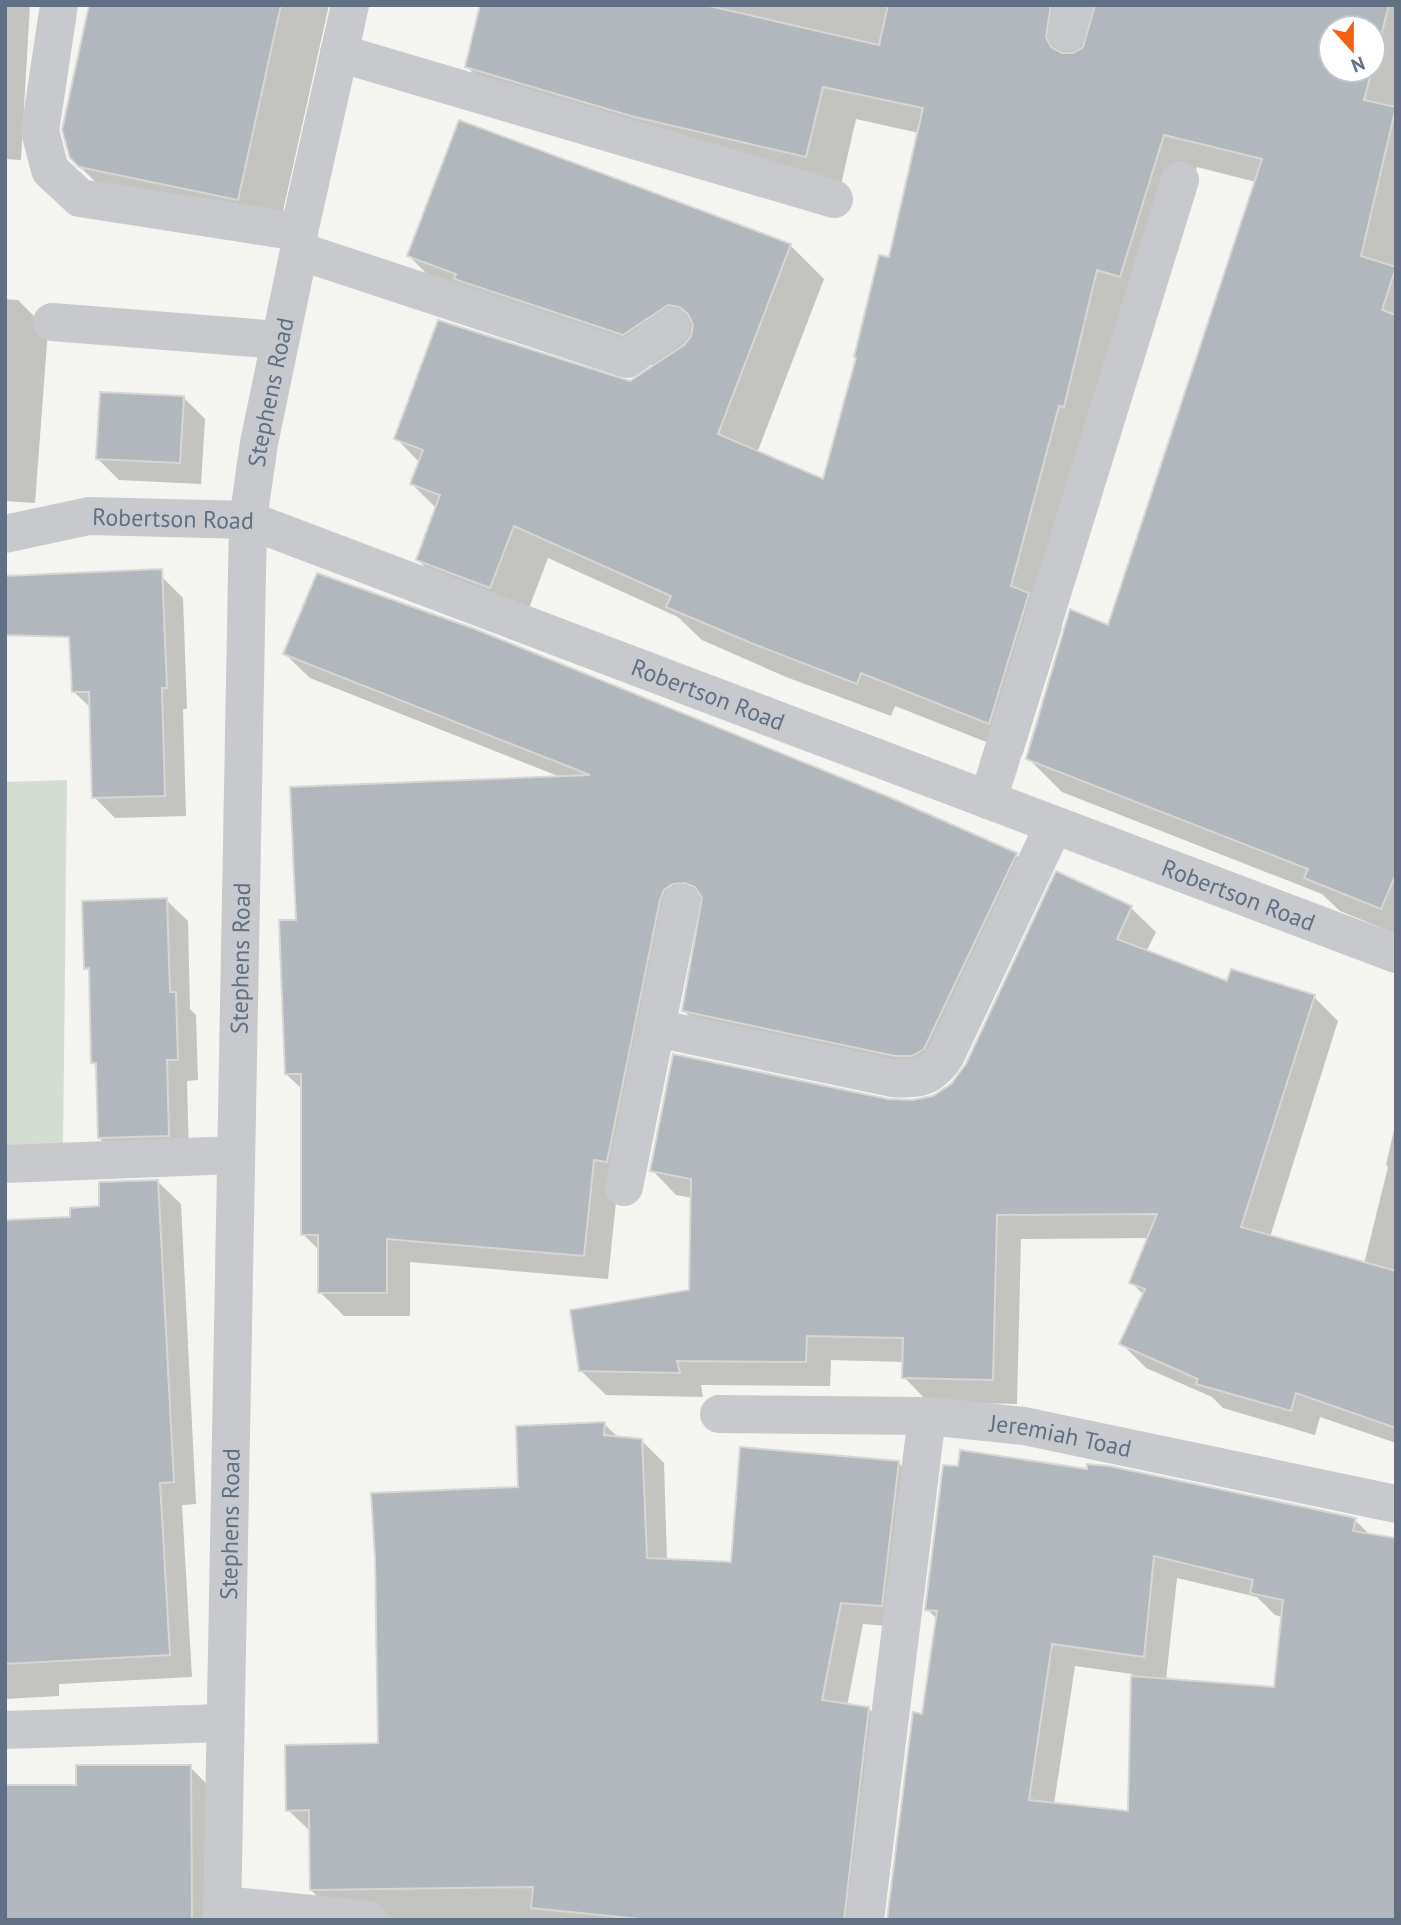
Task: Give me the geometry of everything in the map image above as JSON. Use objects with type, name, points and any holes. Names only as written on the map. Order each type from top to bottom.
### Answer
[{"type":"street","points":[[59,5],[40,131],[50,170],[80,198],[299,242],[626,359],[671,327]]},
{"type":"street","name":"Stephens Road","points":[[223,1912],[224,1723],[248,520],[259,443],[350,5]]},
{"type":"street","points":[[340,53],[834,199]]},
{"type":"street","points":[[988,800],[1180,180]]},
{"type":"street","points":[[52,322],[280,340]]},
{"type":"street","name":"Robertson Road","points":[[5,534],[89,516],[248,520],[1396,954]]},
{"type":"street","points":[[656,1028],[892,1078],[916,1080],[935,1073],[946,1055],[1054,825]]},
{"type":"street","points":[[624,1187],[681,904]]},
{"type":"street","points":[[5,1164],[236,1155]]},
{"type":"street","name":"Jeremiah Toad","points":[[719,1414],[927,1416],[1024,1426],[1396,1504]]},
{"type":"street","points":[[865,1920],[927,1416]]},
{"type":"street","points":[[5,1730],[224,1723]]},
{"type":"street","points":[[223,1912],[369,1920]]},
{"type":"shaded area","points":[[67,780],[63,1153],[5,1154],[5,782]]},
{"type":"building","points":[[89,5],[281,5],[238,200],[79,167],[70,158],[62,130]]},
{"type":"building","points":[[480,5],[705,5],[879,45],[888,5],[1051,5],[1046,37],[1051,47],[1062,53],[1073,53],[1083,47],[1095,5],[1389,5],[1387,14],[1317,14],[1317,84],[1368,84],[1364,100],[1396,107],[1361,256],[1396,267],[1382,310],[1396,315],[1396,874],[1381,909],[1304,878],[1308,869],[1026,759],[1070,609],[1108,625],[1262,159],[1164,135],[1120,277],[1097,270],[1064,407],[1059,406],[1011,586],[1029,593],[989,724],[861,673],[857,684],[751,643],[666,607],[671,596],[514,526],[490,588],[416,560],[440,495],[410,484],[423,450],[394,439],[438,320],[630,381],[684,345],[691,336],[693,325],[688,314],[679,307],[668,305],[623,335],[454,279],[456,274],[407,256],[459,120],[791,244],[718,434],[823,479],[856,358],[854,357],[879,255],[889,257],[923,108],[823,87],[806,157],[631,116],[465,67]]},
{"type":"building","points":[[100,392],[184,396],[180,463],[96,459]]},
{"type":"building","points":[[162,569],[167,688],[162,688],[165,796],[92,798],[89,692],[72,692],[69,637],[5,635],[5,576]]},
{"type":"building","points":[[317,573],[475,629],[889,797],[1017,853],[924,1049],[912,1056],[895,1056],[682,1011],[702,898],[695,887],[685,883],[673,884],[664,890],[660,900],[607,1162],[594,1160],[584,1256],[387,1239],[387,1293],[318,1293],[318,1235],[301,1235],[301,1074],[285,1074],[279,920],[296,920],[290,787],[590,775],[283,654]]},
{"type":"building","points":[[1056,871],[1132,906],[1117,939],[1227,981],[1231,969],[1315,995],[1241,1227],[1396,1271],[1396,1428],[1296,1393],[1291,1411],[1196,1384],[1198,1379],[1119,1344],[1145,1289],[1129,1283],[1157,1214],[997,1215],[993,1380],[902,1378],[903,1338],[807,1336],[806,1362],[677,1361],[680,1373],[579,1371],[570,1310],[689,1290],[691,1179],[650,1171],[673,1054],[888,1099],[912,1100],[933,1096],[951,1084],[966,1064]]},
{"type":"building","points":[[167,898],[170,992],[176,992],[178,1060],[167,1060],[169,1136],[98,1138],[96,1063],[91,1063],[89,968],[84,969],[82,901]]},
{"type":"building","points":[[158,1180],[174,1482],[160,1483],[170,1655],[5,1664],[5,1220],[70,1217],[70,1208],[99,1206],[99,1182]]},
{"type":"building","points":[[605,1422],[604,1435],[642,1439],[647,1558],[731,1562],[740,1447],[899,1461],[882,1606],[841,1603],[822,1700],[869,1707],[844,1920],[650,1920],[531,1908],[533,1887],[310,1890],[309,1810],[286,1811],[285,1745],[378,1743],[375,1557],[371,1493],[518,1487],[516,1426]]},
{"type":"building","points":[[960,1450],[1087,1469],[1087,1464],[1109,1466],[1356,1518],[1353,1531],[1396,1538],[1396,1920],[887,1920],[913,1712],[922,1714],[937,1611],[925,1610],[943,1465],[958,1466]],"holes":[[[1154,1556],[1253,1580],[1250,1593],[1283,1600],[1274,1687],[1131,1676],[1128,1811],[1029,1800],[1052,1644],[1144,1657]]]},
{"type":"building","points":[[76,1765],[191,1765],[192,1920],[5,1920],[5,1785],[76,1785]]}]
